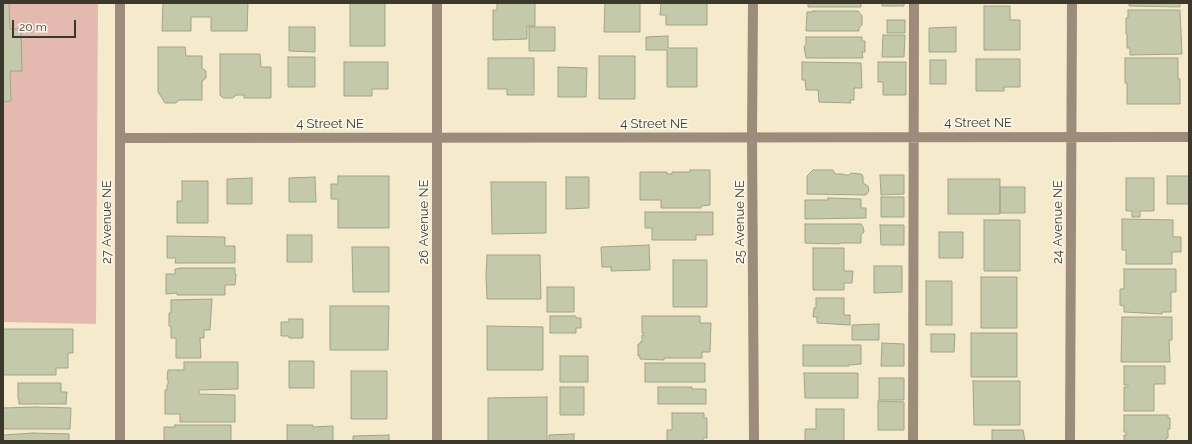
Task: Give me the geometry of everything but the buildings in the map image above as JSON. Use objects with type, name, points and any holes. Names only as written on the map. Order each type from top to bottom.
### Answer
[{"type":"street","name":"27 Avenue NE","points":[[120,3],[120,441]]},
{"type":"street","name":"26 Avenue NE","points":[[437,3],[437,441]]},
{"type":"street","name":"25 Avenue NE","points":[[753,3],[752,137],[754,441]]},
{"type":"street","points":[[913,441],[914,3]]},
{"type":"street","name":"24 Avenue NE","points":[[1070,441],[1072,3]]},
{"type":"street","name":"4 Street NE","points":[[120,138],[437,136],[1189,137]]},
{"type":"shaded area","points":[[3,3],[98,3],[96,324],[3,322]]}]
